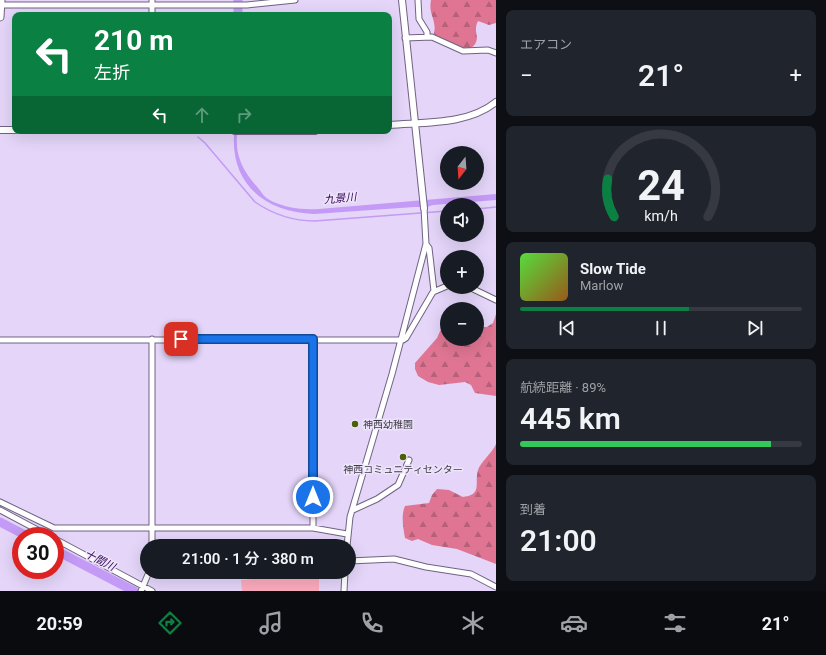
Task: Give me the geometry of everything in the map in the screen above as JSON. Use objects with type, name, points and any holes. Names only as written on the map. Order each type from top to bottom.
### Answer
[{"type":"main road","points":[[0,17],[1,0]]},
{"type":"street","points":[[0,5],[152,2],[243,5],[295,0]]},
{"type":"street","points":[[347,539],[353,510],[401,340],[426,244],[423,199],[402,0]]},
{"type":"street","points":[[418,0],[419,19],[427,32],[428,37]]},
{"type":"street","points":[[405,38],[438,38],[463,51],[488,50],[496,53]]},
{"type":"street","points":[[392,126],[473,116],[496,102]]},
{"type":"street","points":[[0,130],[12,130]]},
{"type":"street","points":[[0,340],[401,340],[406,338],[434,291],[429,248],[426,244]]},
{"type":"street","points":[[434,291],[440,289]]},
{"type":"street","points":[[484,294],[496,300]]},
{"type":"street","points":[[152,339],[152,539]]},
{"type":"street","points":[[313,339],[313,528]]},
{"type":"street","points":[[353,510],[378,499],[398,485],[409,460]]},
{"type":"street","points":[[0,502],[54,528],[313,528],[347,534]]},
{"type":"street","points":[[0,510],[32,527]]},
{"type":"street","points":[[64,544],[142,588],[152,591]]},
{"type":"street","points":[[356,561],[394,558],[426,567],[471,574],[496,587]]},
{"type":"street","points":[[344,591],[345,579]]},
{"type":"green space","points":[[431,0],[496,0],[496,23],[489,25],[478,21],[476,28],[477,40],[473,47],[456,47],[434,34],[435,29],[430,5]]},
{"type":"green space","points":[[496,314],[496,396],[475,393],[471,385],[465,382],[439,385],[428,382],[418,376],[415,369],[415,363],[437,338],[440,331],[440,346],[484,346],[484,327],[487,327],[493,323]]},
{"type":"green space","points":[[496,444],[496,564],[457,549],[432,545],[418,539],[412,541],[405,538],[403,517],[405,506],[429,503],[432,495],[437,489],[449,490],[463,497],[473,494],[476,488],[479,467]]},
{"type":"shaded area","points":[[234,135],[237,135],[237,150],[239,157],[249,176],[266,198],[286,206],[299,209],[319,209],[440,199],[440,204],[427,207],[314,214],[281,208],[267,202],[255,193],[246,182],[239,169],[235,153]]},
{"type":"shaded area","points":[[496,194],[496,200],[484,201],[484,198],[449,198]]},
{"type":"shaded area","points":[[319,579],[319,591],[242,591],[241,580]]},
{"type":"waterway","name":"九景川","points":[[238,0],[238,12]]},
{"type":"waterway","points":[[198,137],[205,143],[255,202],[277,214],[299,220],[315,221],[440,212]]},
{"type":"waterway","points":[[484,208],[496,207]]},
{"type":"waterway","name":"十間川","points":[[0,522],[12,528]]},
{"type":"waterway","name":"十間川","points":[[64,555],[134,591]]},
{"type":"place","name":"神西幼稚園","points":[[355,424]]},
{"type":"place","name":"神西コミュニティセンター","points":[[403,457]]},
{"type":"route","points":[[181,339],[313,339],[313,497]]}]
